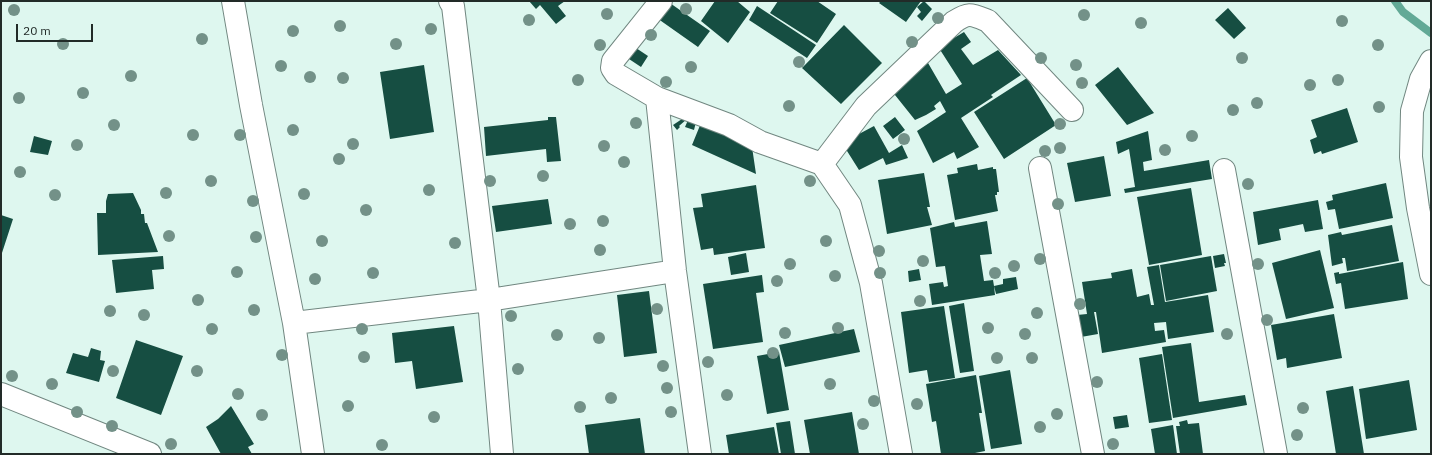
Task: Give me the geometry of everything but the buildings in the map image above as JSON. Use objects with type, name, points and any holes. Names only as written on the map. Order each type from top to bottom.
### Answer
[{"type":"street","points":[[233,1],[251,105],[294,323],[313,454]]},
{"type":"street","points":[[450,1],[453,6],[489,300],[502,454]]},
{"type":"street","points":[[661,1],[613,61],[612,68],[616,74],[657,98],[729,125],[760,142],[822,164],[850,205],[871,283],[901,454]]},
{"type":"street","points":[[822,164],[866,106],[954,22],[964,15],[974,15],[988,21],[1072,110]]},
{"type":"street","points":[[1431,61],[1421,80],[1412,111],[1411,157],[1418,208],[1431,274]]},
{"type":"street","points":[[657,98],[675,271],[700,454]]},
{"type":"street","points":[[1040,168],[1093,454]]},
{"type":"street","points":[[1224,170],[1276,454]]},
{"type":"street","points":[[294,323],[489,300],[675,271]]},
{"type":"street","points":[[1,394],[150,454]]},
{"type":"waterway","points":[[1395,1],[1403,12],[1431,33]]}]
